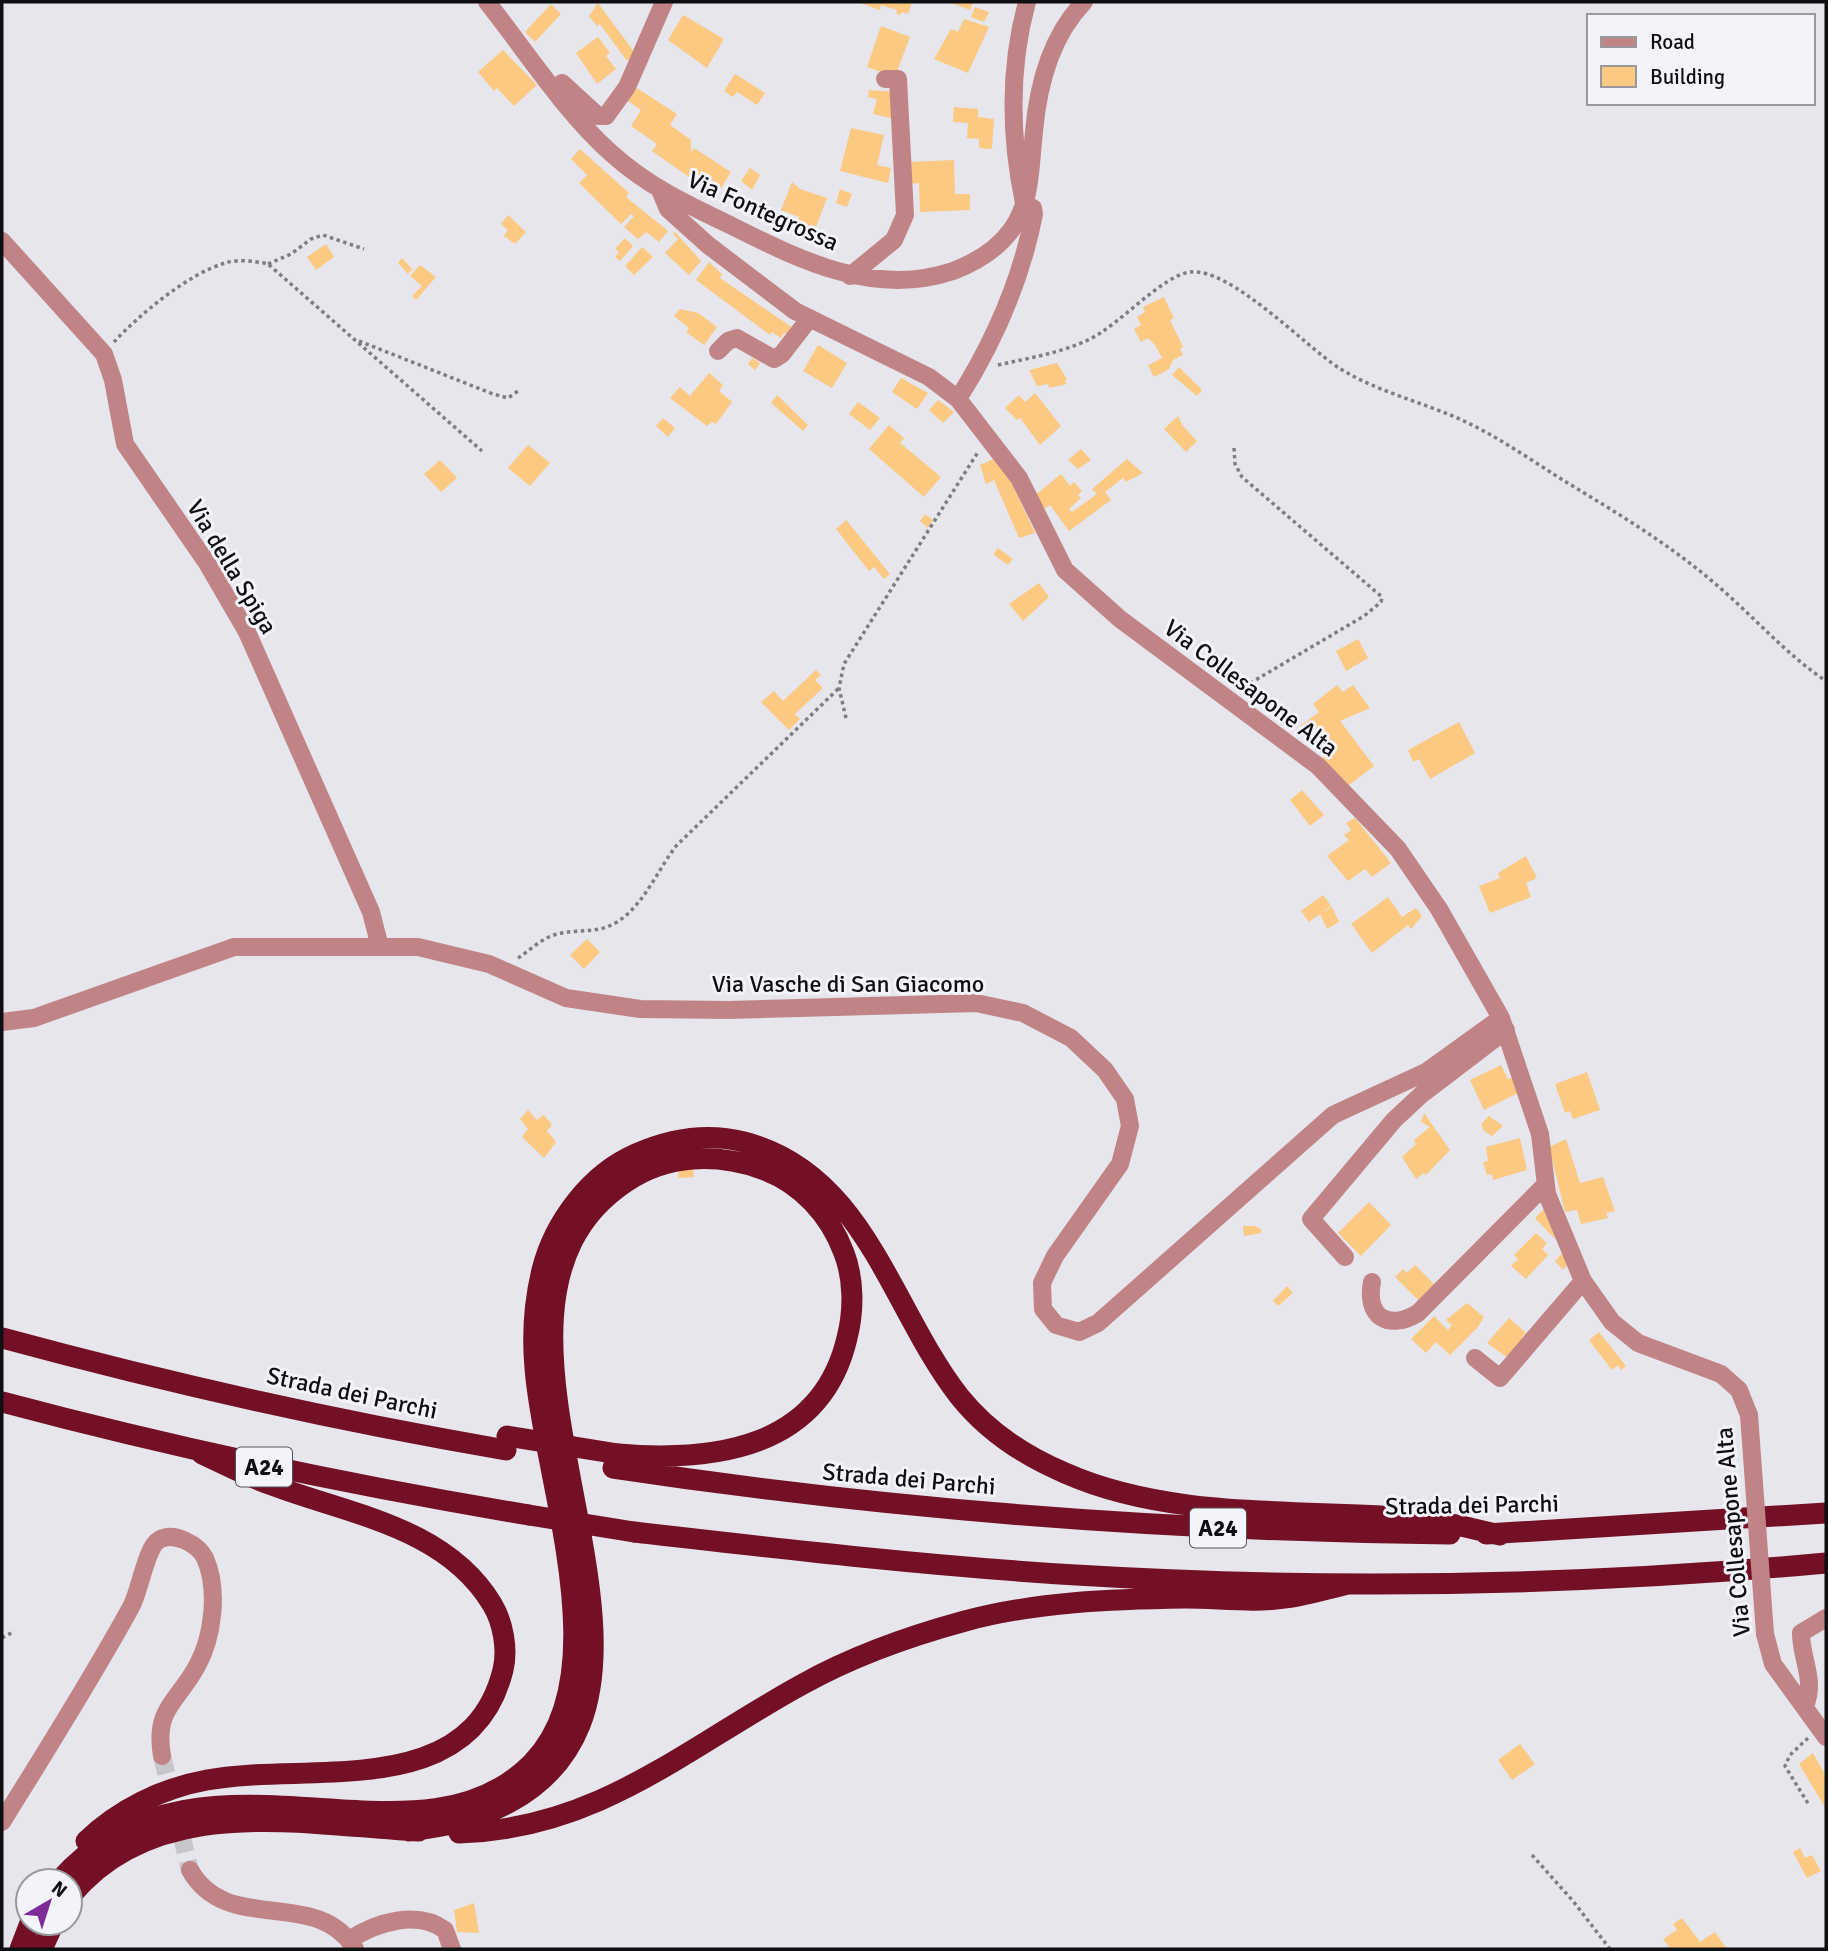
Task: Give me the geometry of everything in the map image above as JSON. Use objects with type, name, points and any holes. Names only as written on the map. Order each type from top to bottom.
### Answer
[{"type":"highway","points":[[73,1867],[108,1840],[155,1817],[183,1810],[264,1804],[404,1812],[442,1809],[500,1789],[530,1765],[550,1742],[567,1699],[573,1674],[574,1629],[535,1373],[536,1295],[545,1258],[561,1222],[584,1193],[604,1173],[629,1157],[656,1146],[708,1137],[736,1140],[763,1148],[816,1180],[841,1205],[865,1236],[916,1329],[960,1398],[1000,1435],[1030,1456],[1069,1475],[1112,1489],[1220,1507],[1294,1514],[1419,1518],[1500,1535]]},
{"type":"highway","points":[[408,1831],[453,1826],[477,1819],[515,1801],[540,1783],[568,1749],[587,1703],[592,1626],[553,1354],[555,1297],[562,1267],[574,1239],[590,1214],[611,1191],[638,1173],[666,1163],[697,1157],[730,1160],[765,1170],[793,1185],[817,1206],[834,1230],[846,1256],[852,1289],[851,1322],[844,1353],[833,1378],[812,1407],[786,1428],[749,1445],[691,1457],[615,1461]]},
{"type":"highway","name":"Strada dei Parchi","points":[[2,1338],[212,1391],[410,1434],[506,1443],[849,1500],[1069,1520],[1195,1528],[1500,1535],[1826,1513]]},
{"type":"highway","name":"A24","points":[[2,1402],[202,1454],[315,1478],[529,1516],[634,1532],[967,1567],[1091,1576],[1348,1584],[1541,1580],[1826,1563]]},
{"type":"highway","points":[[65,1867],[81,1846],[100,1829],[158,1795],[188,1784],[235,1776],[369,1770],[435,1755],[461,1739],[484,1716],[498,1690],[504,1664],[504,1636],[498,1613],[483,1589],[463,1566],[435,1546],[383,1522],[268,1484],[202,1454]]},
{"type":"highway","points":[[84,1882],[121,1851],[173,1831],[247,1822],[451,1833],[503,1829],[534,1823],[600,1803],[644,1781],[804,1683],[895,1643],[965,1621],[1020,1610],[1117,1600],[1284,1599],[1348,1584]]},
{"type":"street","name":"Via Fontegrossa","points":[[487,2],[609,152],[660,190],[786,253],[850,276],[879,281],[913,281],[968,265],[1006,237],[1024,203],[1045,71],[1068,20],[1084,2]]},
{"type":"street","points":[[539,67],[558,79],[598,116],[606,116],[626,87],[664,2]]},
{"type":"street","points":[[958,399],[976,370],[1017,282],[1034,214],[1033,208],[1024,203],[1017,171],[1012,92],[1027,2]]},
{"type":"street","points":[[850,276],[894,240],[905,215],[898,79],[885,79]]},
{"type":"street","name":"Via Collesapone Alta","points":[[660,190],[668,209],[708,245],[809,319],[905,364],[958,399],[1019,478],[1065,570],[1119,619],[1318,766],[1398,849],[1438,909],[1503,1024],[1540,1134],[1546,1189],[1583,1281],[1612,1322],[1638,1343],[1721,1374],[1739,1390],[1749,1415],[1765,1634],[1773,1664],[1823,1732]]},
{"type":"street","name":"Via della Spiga","points":[[2,241],[104,354],[113,380],[125,444],[207,564],[247,632],[371,912],[380,947]]},
{"type":"street","points":[[718,351],[728,341],[737,338],[774,359],[782,354],[809,319]]},
{"type":"street","name":"Via Vasche di San Giacomo","points":[[2,1022],[34,1018],[234,947],[418,947],[489,964],[566,998],[639,1009],[742,1010],[976,1003],[1023,1013],[1071,1038],[1105,1070],[1125,1099],[1130,1126],[1120,1164],[1055,1256],[1042,1283],[1043,1309],[1056,1325],[1079,1332],[1098,1322],[1333,1115],[1426,1072],[1503,1024]]},
{"type":"street","points":[[1345,1257],[1311,1219],[1394,1120],[1503,1024]]},
{"type":"street","points":[[1372,1282],[1369,1296],[1376,1312],[1389,1322],[1401,1323],[1418,1313],[1546,1189]]},
{"type":"street","points":[[1440,1307],[1546,1189]]},
{"type":"street","points":[[1475,1358],[1500,1378],[1583,1281]]},
{"type":"street","points":[[2,1822],[133,1604],[151,1547],[160,1539],[172,1537],[188,1542],[204,1555],[210,1576],[213,1607],[206,1648],[197,1667],[162,1717],[159,1738],[162,1756]]},
{"type":"street","points":[[1805,1706],[1811,1679],[1801,1651],[1801,1633],[1826,1618]]},
{"type":"street","points":[[190,1870],[197,1882],[218,1900],[321,1919],[337,1927],[352,1945],[374,1926],[423,1919],[445,1930],[452,1949]]},
{"type":"path","points":[[104,354],[129,326],[204,272],[227,262],[268,264],[291,254],[310,239],[323,235],[364,249]]},
{"type":"path","points":[[268,264],[482,451]]},
{"type":"path","points":[[976,370],[1060,351],[1091,339],[1130,313],[1167,281],[1193,271],[1207,274],[1267,310],[1336,366],[1366,384],[1466,422],[1677,553],[1718,586],[1805,667],[1826,681]]},
{"type":"path","points":[[357,340],[493,394],[508,398],[518,391]]},
{"type":"path","points":[[846,718],[839,688],[840,676],[853,646],[989,436]]},
{"type":"path","points":[[1225,698],[1364,616],[1381,603],[1382,597],[1242,477],[1235,464],[1234,448]]},
{"type":"path","points":[[489,964],[515,960],[554,935],[600,930],[629,913],[640,903],[656,872],[676,846],[839,688]]},
{"type":"path","points":[[2,1638],[13,1632]]},
{"type":"path","points":[[1809,1805],[1785,1766],[1790,1755],[1823,1732]]},
{"type":"path","points":[[1532,1855],[1573,1900],[1610,1949]]},
{"type":"building","points":[[857,2],[912,3],[908,14],[902,12],[900,15],[896,13],[897,10],[881,5],[880,10]]},
{"type":"building","points":[[949,2],[973,2],[970,10]]},
{"type":"building","points":[[598,3],[635,53],[627,61],[600,24],[597,26],[589,16]]},
{"type":"building","points":[[551,4],[561,14],[535,42],[525,32]]},
{"type":"building","points":[[975,7],[989,12],[984,22],[971,17]]},
{"type":"building","points":[[683,15],[724,39],[707,68],[668,40]]},
{"type":"building","points":[[964,19],[989,27],[968,73],[934,59],[951,29],[958,32]]},
{"type":"building","points":[[881,26],[910,37],[895,77],[867,67]]},
{"type":"building","points":[[598,37],[610,53],[606,56],[616,69],[597,84],[576,53]]},
{"type":"building","points":[[503,50],[537,85],[514,106],[497,88],[494,91],[478,72]]},
{"type":"building","points":[[735,74],[765,93],[757,105],[737,92],[733,97],[724,91]]},
{"type":"building","points":[[637,88],[677,114],[670,125],[691,140],[691,152],[694,148],[731,172],[716,196],[652,151],[657,144],[631,126],[641,110],[628,101]]},
{"type":"building","points":[[869,90],[897,92],[898,120],[873,114],[877,99],[868,97]]},
{"type":"building","points":[[954,107],[978,109],[978,117],[994,119],[992,149],[979,148],[979,139],[967,138],[968,123],[953,122]]},
{"type":"building","points":[[851,128],[884,135],[877,165],[891,168],[888,183],[840,171]]},
{"type":"building","points":[[580,149],[629,193],[626,197],[668,231],[659,242],[646,232],[638,239],[624,227],[634,216],[631,214],[621,224],[579,183],[587,175],[571,159]]},
{"type":"building","points":[[954,160],[955,194],[970,194],[970,210],[920,212],[919,183],[911,184],[909,162]]},
{"type":"building","points":[[750,168],[760,175],[752,190],[741,181]]},
{"type":"building","points":[[792,182],[800,189],[827,198],[814,232],[796,224],[799,217],[781,210]]},
{"type":"building","points":[[840,189],[852,194],[847,207],[836,203]]},
{"type":"building","points":[[508,215],[526,232],[515,244],[504,236],[508,230],[501,224]]},
{"type":"building","points":[[675,232],[701,261],[689,275],[665,253],[678,239],[673,234]]},
{"type":"building","points":[[625,238],[633,246],[620,261],[615,257],[619,252],[615,249]]},
{"type":"building","points":[[326,244],[334,257],[316,270],[307,257]]},
{"type":"building","points":[[642,247],[653,257],[634,275],[625,266]]},
{"type":"building","points":[[402,258],[412,269],[408,274],[398,263]]},
{"type":"building","points":[[709,262],[722,274],[720,278],[793,328],[787,335],[784,333],[781,338],[772,332],[770,335],[696,280]]},
{"type":"building","points":[[420,265],[436,277],[416,300],[412,296],[422,286],[410,276]]},
{"type":"building","points":[[1164,297],[1174,318],[1170,320],[1183,347],[1180,349],[1183,355],[1173,360],[1169,369],[1154,377],[1148,365],[1162,358],[1148,338],[1141,342],[1134,329],[1141,325],[1137,317],[1145,312],[1143,307]]},
{"type":"building","points":[[680,309],[698,313],[717,327],[704,345],[686,332],[689,328],[674,316]]},
{"type":"building","points":[[818,345],[847,363],[832,388],[803,371]]},
{"type":"building","points":[[752,358],[760,363],[755,370],[748,364]]},
{"type":"building","points":[[1057,363],[1067,379],[1067,384],[1049,388],[1048,384],[1037,386],[1029,370]]},
{"type":"building","points":[[1179,367],[1202,390],[1197,396],[1172,375]]},
{"type":"building","points":[[709,373],[723,385],[719,391],[732,402],[716,424],[712,422],[707,426],[670,398],[680,387],[690,396]]},
{"type":"building","points":[[901,378],[928,393],[917,409],[892,392]]},
{"type":"building","points":[[1035,393],[1061,426],[1040,445],[1020,418],[1017,420],[1005,408],[1019,395],[1025,402]]},
{"type":"building","points":[[777,395],[808,425],[803,431],[771,403]]},
{"type":"building","points":[[938,400],[954,412],[943,423],[929,410]]},
{"type":"building","points":[[858,402],[880,418],[870,430],[849,414]]},
{"type":"building","points":[[1178,416],[1197,441],[1186,452],[1164,429]]},
{"type":"building","points":[[663,418],[675,428],[668,437],[656,426]]},
{"type":"building","points":[[889,425],[904,438],[900,443],[941,477],[924,497],[869,449]]},
{"type":"building","points":[[528,445],[550,463],[530,486],[508,468]]},
{"type":"building","points":[[1081,449],[1091,460],[1078,469],[1068,460]]},
{"type":"building","points":[[998,457],[1035,533],[1019,538],[994,480],[986,484],[980,465]]},
{"type":"building","points":[[1127,459],[1143,473],[1126,482],[1123,478],[1105,492],[1111,500],[1069,531],[1050,505],[1043,510],[1033,497],[1061,474],[1070,486],[1074,482],[1082,491],[1078,495],[1081,498],[1069,509],[1072,512],[1097,494],[1092,489]]},
{"type":"building","points":[[440,460],[457,478],[441,492],[424,474]]},
{"type":"building","points":[[925,514],[933,520],[928,528],[920,521]]},
{"type":"building","points":[[846,520],[890,574],[884,579],[874,567],[869,571],[836,529]]},
{"type":"building","points":[[998,548],[1013,559],[1008,565],[993,554]]},
{"type":"building","points":[[1039,583],[1049,597],[1023,621],[1009,604]]},
{"type":"building","points":[[1358,639],[1368,658],[1346,671],[1336,651]]},
{"type":"building","points":[[816,670],[821,675],[815,680],[823,688],[795,714],[800,719],[789,730],[761,702],[774,691],[783,701]]},
{"type":"building","points":[[1337,685],[1343,692],[1353,685],[1370,708],[1340,721],[1374,766],[1345,788],[1300,726],[1319,712],[1313,704]]},
{"type":"building","points":[[1459,722],[1475,753],[1430,779],[1419,759],[1413,762],[1408,750]]},
{"type":"building","points":[[1302,790],[1324,815],[1310,826],[1290,800]]},
{"type":"building","points":[[1355,818],[1391,863],[1372,877],[1365,869],[1348,881],[1327,856],[1349,840],[1344,835],[1351,830],[1346,823]]},
{"type":"building","points":[[1526,856],[1537,878],[1526,883],[1531,897],[1490,913],[1479,886],[1500,878],[1498,873]]},
{"type":"building","points":[[1323,895],[1331,906],[1321,913],[1332,907],[1339,922],[1327,929],[1320,914],[1309,922],[1301,911]]},
{"type":"building","points":[[1388,897],[1402,917],[1416,908],[1422,916],[1411,929],[1408,925],[1372,953],[1351,924]]},
{"type":"building","points":[[587,939],[600,952],[584,969],[570,955]]},
{"type":"building","points":[[1501,1065],[1508,1079],[1513,1077],[1520,1092],[1484,1110],[1470,1080]]},
{"type":"building","points":[[1587,1072],[1600,1110],[1573,1119],[1570,1111],[1565,1113],[1555,1084]]},
{"type":"building","points":[[528,1110],[537,1120],[544,1115],[552,1125],[547,1131],[556,1142],[544,1158],[522,1137],[528,1129],[520,1119]]},
{"type":"building","points":[[1424,1113],[1450,1150],[1426,1175],[1424,1173],[1416,1179],[1402,1157],[1416,1144],[1414,1140],[1430,1127],[1421,1122]]},
{"type":"building","points":[[1489,1116],[1503,1126],[1492,1136],[1484,1131],[1481,1124]]},
{"type":"building","points":[[1520,1138],[1527,1170],[1493,1180],[1492,1174],[1487,1175],[1483,1162],[1488,1161],[1486,1147]]},
{"type":"building","points":[[1566,1139],[1580,1183],[1603,1177],[1615,1211],[1606,1213],[1608,1218],[1581,1224],[1577,1210],[1565,1212],[1549,1147]]},
{"type":"building","points":[[693,1168],[694,1177],[678,1178],[679,1170]]},
{"type":"building","points":[[1369,1202],[1391,1225],[1361,1256],[1338,1233]]},
{"type":"building","points":[[1549,1204],[1561,1234],[1555,1239],[1535,1218]]},
{"type":"building","points":[[1243,1226],[1255,1226],[1261,1229],[1261,1233],[1244,1236]]},
{"type":"building","points":[[1536,1233],[1547,1243],[1542,1249],[1548,1255],[1526,1279],[1511,1266],[1518,1259],[1514,1255]]},
{"type":"building","points":[[1567,1248],[1571,1260],[1563,1270],[1555,1261]]},
{"type":"building","points":[[1415,1265],[1435,1285],[1419,1301],[1395,1277],[1403,1269],[1407,1273]]},
{"type":"building","points":[[1287,1286],[1293,1293],[1278,1306],[1273,1301]]},
{"type":"building","points":[[1467,1303],[1484,1317],[1478,1327],[1450,1355],[1436,1342],[1426,1353],[1411,1339],[1434,1316],[1448,1330],[1452,1325],[1446,1320]]},
{"type":"building","points":[[1509,1318],[1526,1333],[1522,1337],[1525,1340],[1508,1358],[1487,1343]]},
{"type":"building","points":[[1599,1332],[1626,1366],[1621,1370],[1618,1365],[1612,1370],[1589,1340]]},
{"type":"building","points":[[1520,1744],[1535,1764],[1512,1780],[1498,1760]]},
{"type":"building","points":[[1813,1753],[1826,1776],[1826,1809],[1799,1764]]},
{"type":"building","points":[[1800,1848],[1805,1858],[1812,1855],[1821,1871],[1807,1878],[1793,1852]]},
{"type":"building","points":[[474,1903],[479,1933],[457,1932],[454,1910]]},
{"type":"building","points":[[1682,1918],[1700,1942],[1715,1932],[1727,1949],[1671,1949],[1663,1939],[1677,1930],[1673,1924]]},
{"type":"tunnel","points":[[162,1756],[190,1870]]}]
